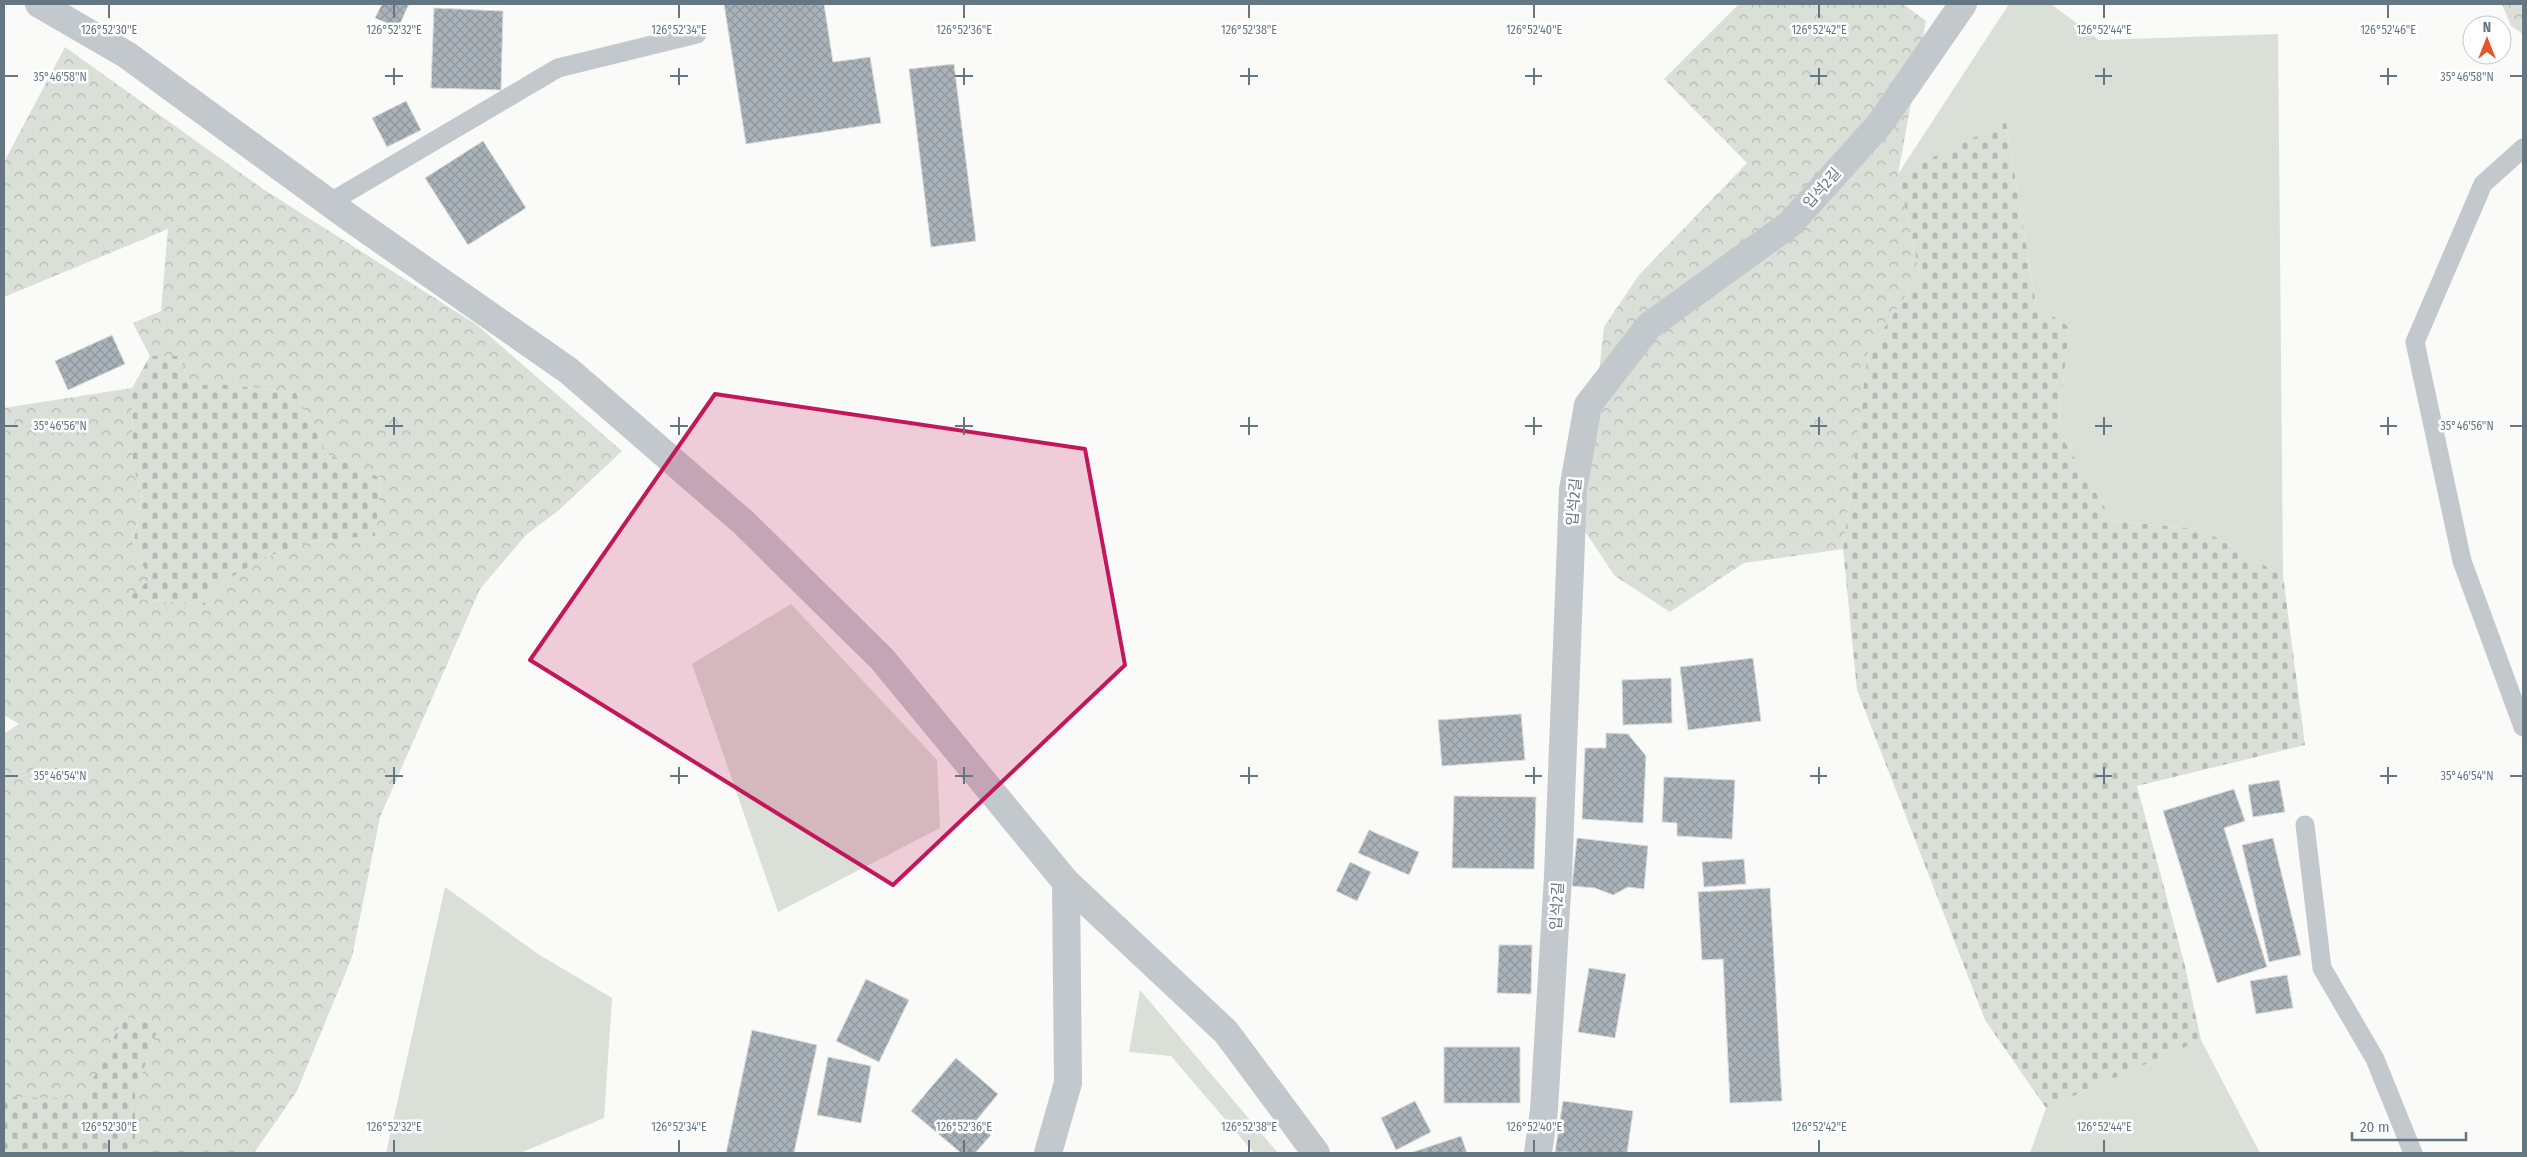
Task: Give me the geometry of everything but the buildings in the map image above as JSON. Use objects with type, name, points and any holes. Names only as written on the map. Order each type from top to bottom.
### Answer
[{"type":"street","points":[[39,4],[127,55],[329,203],[569,371],[743,522],[882,659],[1066,882],[1226,1032],[1316,1153]]},
{"type":"street","name":"입석2길","points":[[1538,1153],[1544,1110],[1558,876],[1573,490],[1588,405],[1649,326],[1790,224],[1879,125],[1963,4]]},
{"type":"street","points":[[1048,1153],[1068,1083],[1066,882]]},
{"type":"lane","points":[[329,203],[558,68],[698,34]]},
{"type":"lane","points":[[2523,148],[2482,184],[2415,342],[2462,561],[2523,727]]},
{"type":"lane","points":[[2305,825],[2322,968],[2375,1059],[2413,1153]]},
{"type":"highlighted area","points":[[715,394],[1085,449],[1125,665],[893,885],[530,660]]},
{"type":"green space","points":[[1739,4],[1903,4],[1926,21],[1898,174],[1920,275],[1868,352],[1843,549],[1744,563],[1670,612],[1615,576],[1582,527],[1604,327],[1639,275],[1747,163],[1664,79]]},
{"type":"green space","points":[[2009,4],[2051,4],[2099,40],[2278,34],[2283,576],[2201,529],[2113,521],[2058,431],[2069,327],[2036,305],[2006,122],[1898,174]]},
{"type":"green space","points":[[2502,4],[2523,4],[2523,34],[2512,27],[2512,15],[2506,15]]},
{"type":"green space","points":[[65,47],[263,189],[477,325],[622,451],[559,510],[526,535],[480,589],[380,817],[352,957],[297,1091],[254,1153],[135,1153],[135,1093],[160,1023],[124,1017],[83,1100],[4,1097],[4,734],[19,724],[4,715],[4,408],[132,388],[133,466],[142,494],[133,546],[150,579],[130,598],[204,605],[222,583],[263,558],[312,541],[375,536],[381,478],[327,454],[296,393],[231,385],[190,385],[179,356],[150,356],[133,323],[161,311],[168,229],[4,297],[4,162]]},
{"type":"green space","points":[[2006,122],[2036,305],[2069,327],[2058,431],[2113,521],[2201,529],[2283,576],[2305,745],[2137,786],[2185,966],[2201,1040],[2046,1108],[1985,1020],[1857,690],[1843,549],[1868,352],[1920,275],[1898,174]]},
{"type":"green space","points":[[150,356],[179,356],[190,385],[231,385],[296,393],[327,454],[381,478],[375,536],[312,541],[263,558],[222,583],[204,605],[129,598],[150,579],[133,546],[142,494],[133,466],[132,388]]},
{"type":"green space","points":[[791,604],[937,760],[940,828],[778,912],[692,664]]},
{"type":"green space","points":[[445,887],[538,954],[612,998],[604,1118],[520,1153],[386,1153]]},
{"type":"green space","points":[[1140,990],[1278,1153],[1254,1153],[1171,1056],[1129,1052]]},
{"type":"green space","points":[[124,1017],[160,1023],[135,1093],[135,1153],[4,1153],[4,1097],[83,1099]]},
{"type":"green space","points":[[2201,1040],[2260,1153],[2030,1153],[2046,1108]]}]
